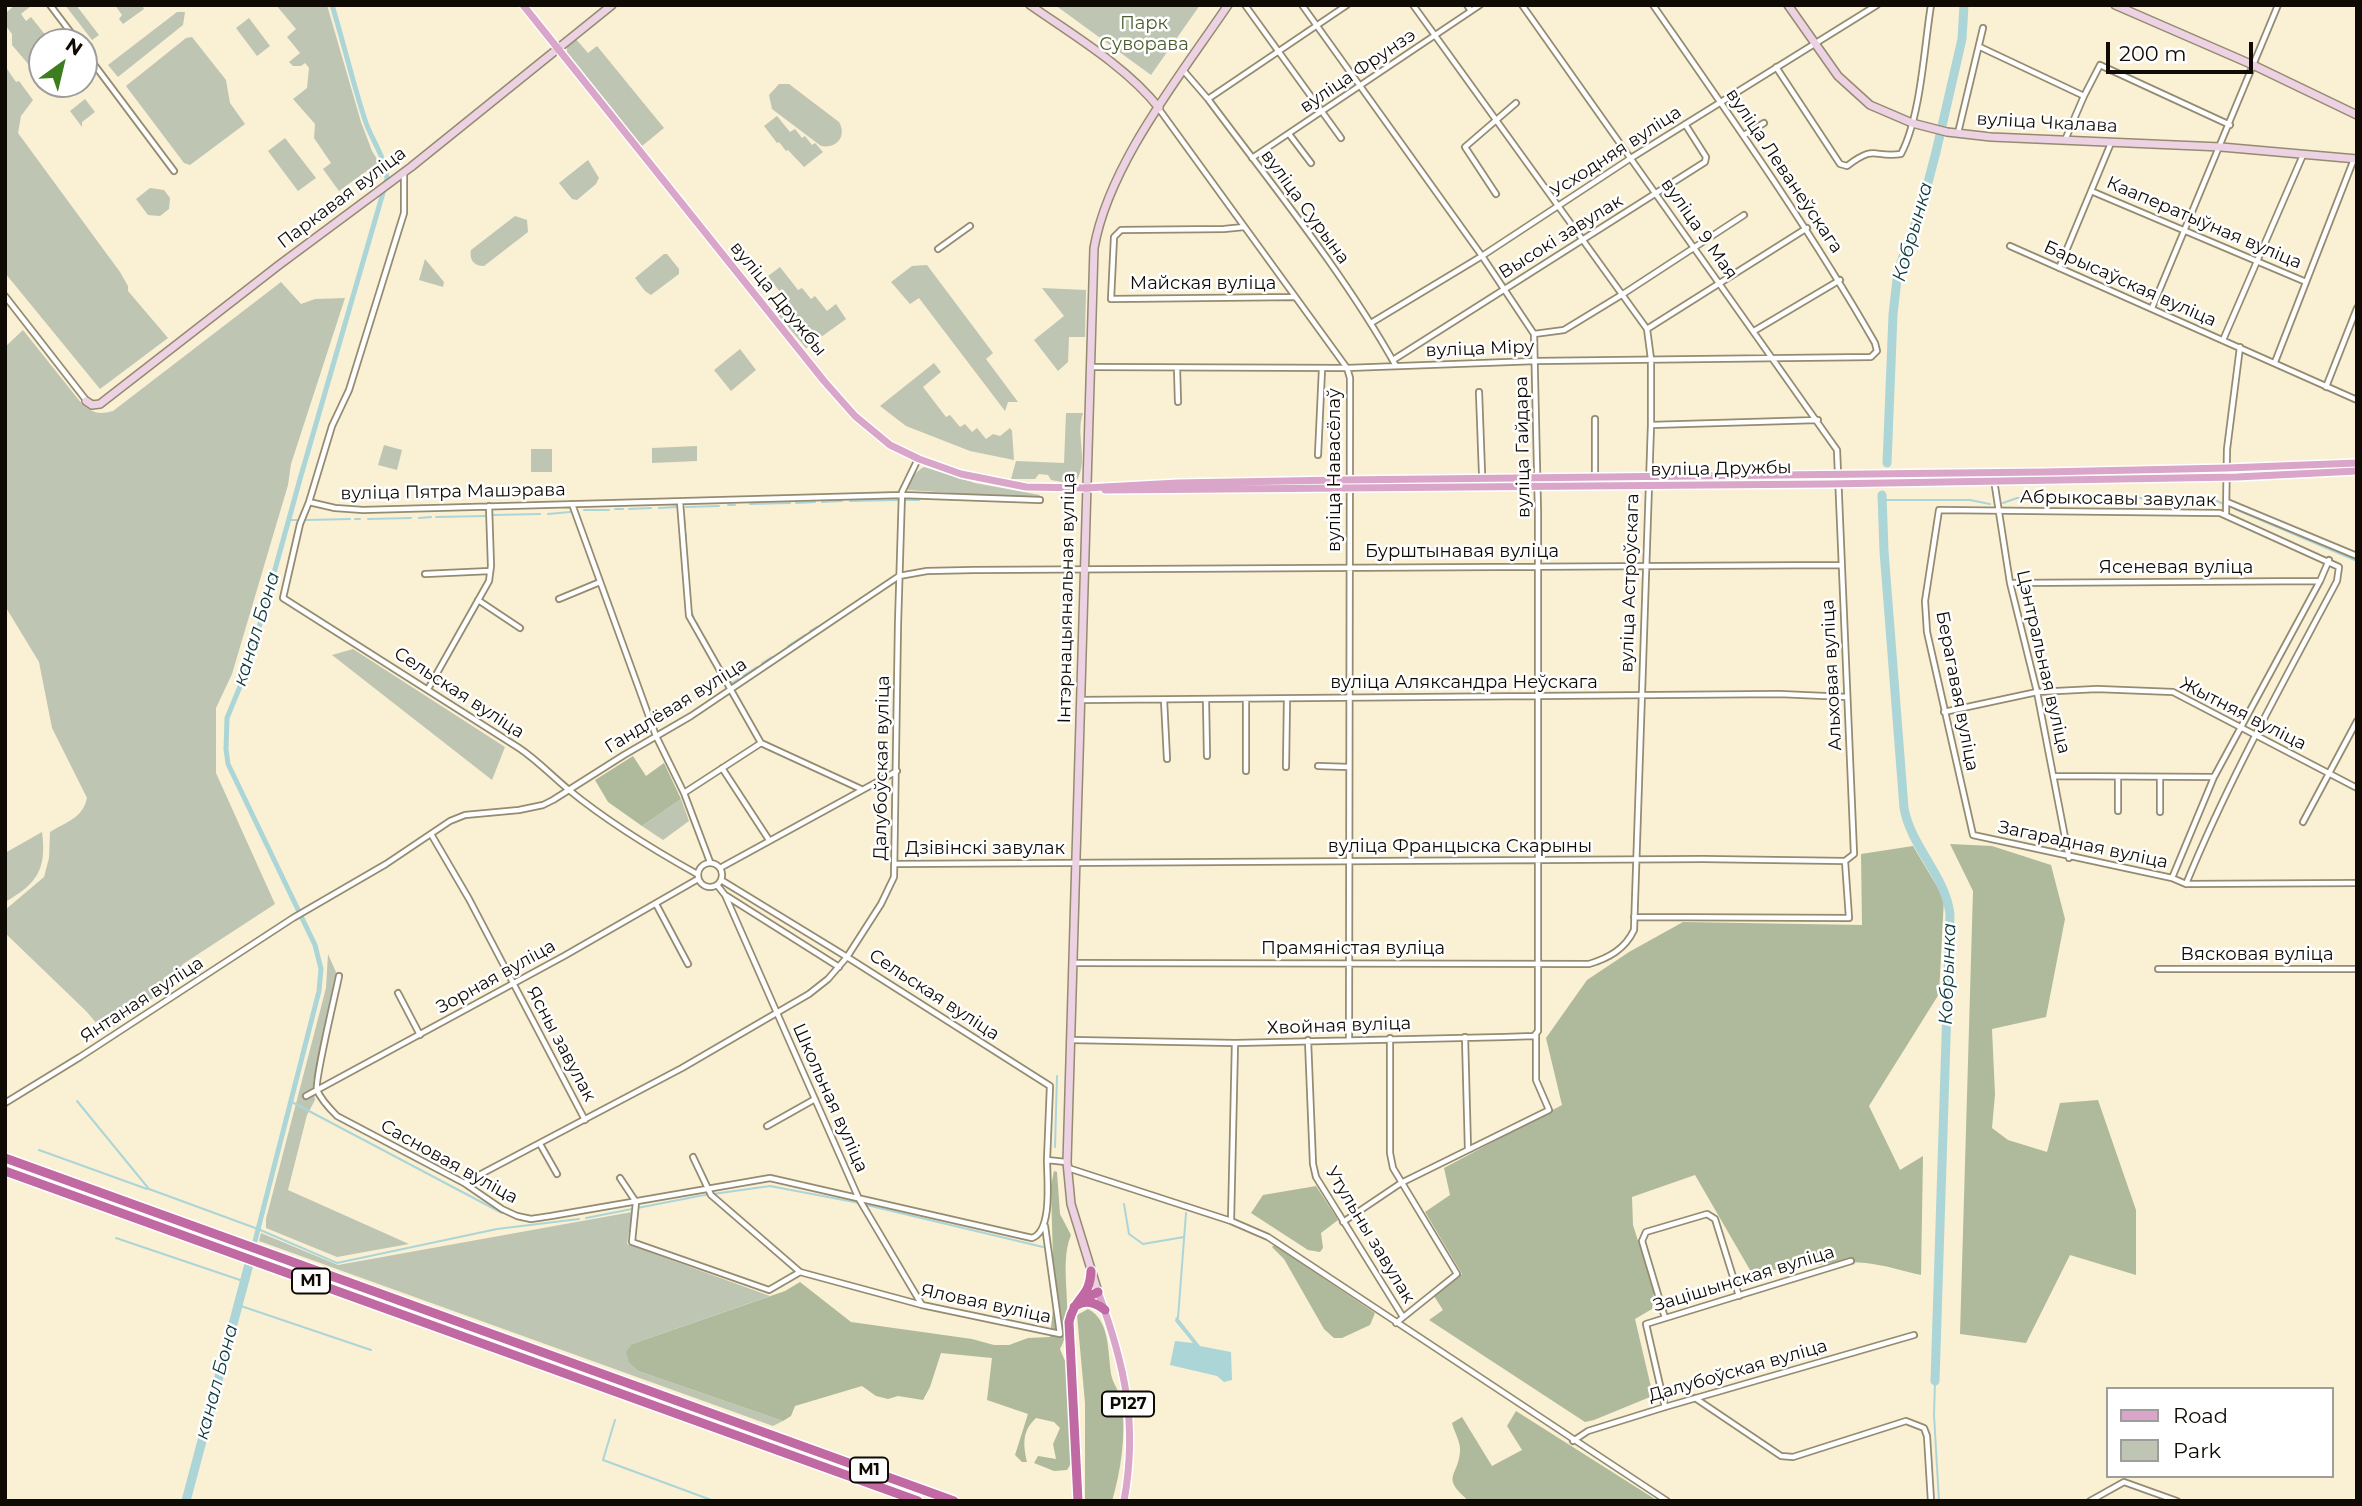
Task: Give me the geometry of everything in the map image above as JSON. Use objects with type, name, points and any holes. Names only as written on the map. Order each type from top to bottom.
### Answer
[{"type":"highway","name":"М1","points":[[5,1158],[954,1501]]},
{"type":"highway","name":"М1","points":[[5,1171],[918,1501]]},
{"type":"highway","points":[[1078,1501],[1069,1322],[1072,1308],[1090,1285],[1091,1271]]},
{"type":"highway","points":[[1072,1308],[1077,1302],[1098,1292]]},
{"type":"highway","points":[[1072,1308],[1080,1302],[1088,1302],[1097,1303],[1105,1310]]},
{"type":"main road","name":"вуліца Дружбы","points":[[523,5],[843,404],[881,439],[919,459],[961,474],[1026,487],[1299,490],[1537,488],[1542,481],[1649,476],[2044,471],[2357,471]]},
{"type":"main road","name":"Паркавая вуліца","points":[[86,401],[92,405],[100,404],[404,172],[612,5]]},
{"type":"main road","points":[[1030,5],[1112,64],[1149,95],[1159,108]]},
{"type":"main road","name":"Інтэрнацыянальная вуліца","points":[[1091,1271],[1077,1227],[1068,1186],[1067,1165],[1094,248],[1100,219],[1120,170],[1228,5]]},
{"type":"main road","name":"вуліца Чкалава","points":[[1788,5],[1838,76],[1870,105],[1912,123],[1958,134],[2111,144],[2221,146],[2356,159]]},
{"type":"main road","points":[[2115,5],[2253,65],[2357,115]]},
{"type":"main road","name":"вуліца Дружбы","points":[[1086,488],[1166,483],[1406,479],[1537,478],[1648,485],[2173,478],[2282,467],[2357,463]]},
{"type":"main road","points":[[1994,481],[2001,475],[2044,471]]},
{"type":"main road","points":[[1781,484],[1832,480],[1837,474]]},
{"type":"main road","points":[[1837,484],[1844,477],[1887,474]]},
{"type":"main road","points":[[1648,485],[1654,480],[1704,476]]},
{"type":"main road","points":[[1483,487],[1532,483],[1537,478]]},
{"type":"main road","points":[[1349,489],[1355,483],[1406,479]]},
{"type":"main road","points":[[1299,490],[1344,486],[1350,480]]},
{"type":"main road","name":"Р127","points":[[1091,1271],[1125,1382],[1130,1419],[1130,1458],[1124,1501]]},
{"type":"street","points":[[50,5],[67,28]]},
{"type":"street","points":[[1245,5],[1341,138]]},
{"type":"street","name":"вуліца Гайдара","points":[[1302,5],[1482,256],[1534,334],[1538,565],[1538,963]]},
{"type":"street","points":[[1208,99],[1347,5]]},
{"type":"street","name":"вуліца Астроўскага","points":[[1413,5],[1647,329],[1651,359],[1651,425],[1634,860],[1634,930],[1628,943]]},
{"type":"street","points":[[1467,5],[1471,11]]},
{"type":"street","name":"вуліца Фрунзэ","points":[[1252,158],[1480,5]]},
{"type":"street","name":"вуліца 9 Мая","points":[[1522,5],[1818,420],[1837,450],[1837,474]]},
{"type":"street","name":"вуліца Леванеўскага","points":[[1653,5],[1722,101],[1840,280],[1877,347],[1871,357]]},
{"type":"street","name":"Усходняя вуліца","points":[[1371,323],[1482,256],[1631,158],[1877,5]]},
{"type":"street","points":[[1776,67],[1843,166],[1864,153],[1901,154],[1912,123],[1931,5]]},
{"type":"street","points":[[2152,308],[2278,5]]},
{"type":"street","points":[[1958,134],[1983,28]]},
{"type":"street","points":[[1980,47],[2084,96]]},
{"type":"street","points":[[2064,141],[2100,65],[2230,125]]},
{"type":"street","points":[[98,70],[174,171]]},
{"type":"street","name":"вуліца Сурына","points":[[1183,71],[1208,99],[1252,158],[1371,323],[1396,366]]},
{"type":"street","points":[[1496,194],[1465,147],[1516,103]]},
{"type":"street","name":"вуліца Навасёлаў","points":[[1159,108],[1347,368],[1351,392],[1349,1039]]},
{"type":"street","points":[[1744,135],[1764,123]]},
{"type":"street","name":"Высокі завулак","points":[[1393,360],[1707,160],[1685,124]]},
{"type":"street","points":[[1289,134],[1311,163]]},
{"type":"street","points":[[2059,268],[2111,144]]},
{"type":"street","points":[[2223,340],[2303,155]]},
{"type":"street","points":[[2275,362],[2356,159]]},
{"type":"street","name":"вуліца Пятра Машэрава","points":[[404,172],[404,213],[349,390],[332,426],[309,502],[335,508],[363,510],[902,495],[1040,500]]},
{"type":"street","name":"Кааператыўная вуліца","points":[[2091,191],[2306,282]]},
{"type":"street","points":[[1534,334],[1564,330],[1744,215]]},
{"type":"street","points":[[938,249],[970,226]]},
{"type":"street","name":"Майская вуліца","points":[[1244,227],[1121,230],[1114,237],[1111,299],[1295,297]]},
{"type":"street","points":[[1647,329],[1807,228]]},
{"type":"street","name":"Барысаўская вуліца","points":[[2010,246],[2357,400]]},
{"type":"street","points":[[1754,331],[1840,280]]},
{"type":"street","points":[[5,296],[86,401]]},
{"type":"street","points":[[2326,387],[2357,308]]},
{"type":"street","points":[[2226,515],[2227,472],[2239,347]]},
{"type":"street","name":"вуліца Міру","points":[[1090,367],[1322,369],[1536,361],[1871,357]]},
{"type":"street","points":[[1177,368],[1178,402]]},
{"type":"street","points":[[1318,455],[1322,369]]},
{"type":"street","points":[[1479,392],[1482,473]]},
{"type":"street","points":[[1593,480],[1595,419]]},
{"type":"street","points":[[1651,425],[1818,420]]},
{"type":"street","name":"Далубоўская вуліца","points":[[464,1183],[725,1044],[809,994],[848,957],[881,904],[894,877],[902,495],[919,459]]},
{"type":"street","name":"Цэнтральная вуліца","points":[[1993,472],[2010,583],[2036,692],[2069,858]]},
{"type":"street","points":[[1837,474],[1837,484]]},
{"type":"street","name":"Альховая вуліца","points":[[1837,484],[1854,854],[1845,861]]},
{"type":"street","name":"Сельская вуліца","points":[[309,502],[300,524],[283,598],[537,761],[570,790],[698,877]]},
{"type":"street","points":[[680,502],[689,616],[761,743],[861,789]]},
{"type":"street","name":"Абрыкосавы завулак","points":[[2227,502],[2357,555]]},
{"type":"street","points":[[572,504],[656,736],[684,793],[710,862],[720,868]]},
{"type":"street","points":[[428,689],[489,581],[489,506]]},
{"type":"street","name":"Абрыкосавы завулак","points":[[1939,510],[2220,513],[2329,560]]},
{"type":"street","name":"Берагавая вуліца","points":[[1939,510],[1925,601],[1927,632],[1973,835]]},
{"type":"street","points":[[2172,878],[2214,777],[2329,560],[2339,567],[2337,581],[2255,735],[2204,840],[2186,884],[2357,883]]},
{"type":"street","name":"Бурштынавая вуліца","points":[[1084,569],[1840,565]]},
{"type":"street","name":"Гандлёвая вуліца","points":[[293,918],[386,864],[457,817],[543,805],[570,790],[731,689],[899,576],[927,571],[1084,569]]},
{"type":"street","points":[[425,573],[491,571]]},
{"type":"street","name":"Ясеневая вуліца","points":[[2010,583],[2320,581]]},
{"type":"street","points":[[559,599],[600,582]]},
{"type":"street","points":[[478,600],[520,628]]},
{"type":"street","name":"Жытняя вуліца","points":[[1944,712],[2036,692],[2097,689],[2173,692],[2357,789]]},
{"type":"street","name":"вуліца Аляксандра Неўскага","points":[[1080,700],[1779,694],[1847,697]]},
{"type":"street","points":[[1246,699],[1246,771]]},
{"type":"street","points":[[1286,767],[1287,699]]},
{"type":"street","points":[[1164,700],[1167,758]]},
{"type":"street","points":[[1206,700],[1207,756]]},
{"type":"street","points":[[2303,822],[2357,721]]},
{"type":"street","points":[[684,793],[761,743]]},
{"type":"street","points":[[1318,766],[1349,767]]},
{"type":"street","points":[[722,768],[769,840]]},
{"type":"street","points":[[720,868],[897,771]]},
{"type":"street","points":[[2054,776],[2214,777]]},
{"type":"street","points":[[2118,777],[2118,811]]},
{"type":"street","points":[[2160,777],[2160,812]]},
{"type":"street","name":"Ясны завулак","points":[[431,834],[469,899],[585,1120]]},
{"type":"street","name":"Загарадная вуліца","points":[[1973,835],[2069,858],[2172,878],[2186,884]]},
{"type":"street","points":[[1634,917],[1849,918],[1845,861]]},
{"type":"street","name":"вуліца Францыска Скарыны","points":[[1076,862],[1845,861]]},
{"type":"street","name":"Зорная вуліца","points":[[306,1096],[656,904],[698,877],[701,866],[710,862]]},
{"type":"street","name":"Дзівінскі завулак","points":[[895,864],[1076,862]]},
{"type":"street","points":[[698,877],[705,886],[717,885],[721,880],[720,868]]},
{"type":"street","name":"Сельская вуліца","points":[[721,880],[848,957],[1050,1086],[1047,1160]]},
{"type":"street","name":"Сельская вуліца","points":[[717,885],[726,895],[839,967]]},
{"type":"street","name":"Школьная вуліца","points":[[726,895],[859,1199],[922,1306]]},
{"type":"street","points":[[656,904],[688,964]]},
{"type":"street","name":"Янтаная вуліца","points":[[5,1103],[293,918]]},
{"type":"street","name":"Прамяністая вуліца","points":[[1073,962],[1589,964],[1605,959],[1628,943]]},
{"type":"street","points":[[1343,1222],[1401,1183],[1549,1110],[1536,1080],[1538,963]]},
{"type":"street","name":"Вясковая вуліца","points":[[2158,969],[2357,969]]},
{"type":"street","points":[[317,1090],[339,976]]},
{"type":"street","points":[[398,993],[420,1035]]},
{"type":"street","name":"Хвойная вуліца","points":[[1071,1040],[1235,1043],[1506,1037],[1536,1034]]},
{"type":"street","points":[[1465,1037],[1468,1150]]},
{"type":"street","points":[[1390,1038],[1390,1153],[1393,1168],[1457,1273],[1396,1323]]},
{"type":"street","name":"Утульны завулак","points":[[1308,1040],[1313,1164],[1316,1177],[1403,1317]]},
{"type":"street","points":[[1231,1222],[1235,1043]]},
{"type":"street","name":"Сасновая вуліца","points":[[317,1090],[337,1116],[464,1183],[502,1209],[531,1219],[770,1178],[1032,1238],[1037,1236],[1045,1225]]},
{"type":"street","points":[[767,1126],[815,1099]]},
{"type":"street","points":[[540,1144],[557,1174]]},
{"type":"street","name":"Яловая вуліца","points":[[693,1157],[711,1195],[800,1272],[922,1306],[1060,1334],[1045,1225]]},
{"type":"street","points":[[1045,1225],[1047,1160],[1268,1237],[1667,1501]]},
{"type":"street","points":[[620,1178],[636,1202],[632,1242],[769,1290],[800,1272]]},
{"type":"street","points":[[1665,1318],[1642,1241],[1646,1232],[1707,1214],[1715,1219],[1739,1296]]},
{"type":"street","name":"Зацішынская вуліца","points":[[1665,1407],[1646,1325],[1851,1261]]},
{"type":"street","name":"Далубоўская вуліца","points":[[1573,1441],[1588,1431],[1665,1407],[1914,1335]]},
{"type":"street","points":[[1695,1398],[1781,1456],[1793,1457],[1906,1421],[1924,1428],[1927,1437],[1931,1501]]},
{"type":"street","points":[[2090,1501],[2124,1482],[2177,1501]]},
{"type":"green space","points":[[15,5],[32,5],[21,14],[26,21],[31,17],[40,28],[28,28],[28,64],[12,45],[12,34],[6,26],[7,12]]},
{"type":"green space","points":[[65,5],[76,5],[94,28],[83,28]]},
{"type":"green space","points":[[115,5],[142,5],[144,9],[123,24],[119,19],[122,15]]},
{"type":"green space","points":[[276,5],[327,5],[361,122],[372,151],[383,169],[383,175],[376,180],[368,170],[339,191],[323,169],[331,163],[314,138],[315,124],[293,99],[307,88],[309,68],[305,63],[293,66],[289,62],[300,53],[287,37],[296,29]]},
{"type":"green space","name":"Парк Суворава","points":[[1055,5],[1200,5],[1151,75]]},
{"type":"green space","points":[[177,12],[185,12],[183,25],[118,77],[108,65]]},
{"type":"green space","points":[[249,18],[270,46],[257,56],[236,28]]},
{"type":"green space","points":[[192,37],[226,80],[230,103],[245,124],[190,165],[184,163],[126,86],[186,38]]},
{"type":"green space","points":[[575,38],[588,53],[597,46],[664,128],[642,146],[567,52],[567,45]]},
{"type":"green space","points":[[5,66],[28,93],[28,98],[33,100],[21,116],[18,133],[120,272],[128,291],[168,338],[100,389],[5,273]]},
{"type":"green space","points":[[779,84],[789,84],[839,122],[842,132],[839,140],[832,145],[821,146],[772,109],[769,95]]},
{"type":"green space","points":[[85,99],[95,112],[82,122],[82,127],[70,111]]},
{"type":"green space","points":[[777,116],[790,132],[795,129],[802,138],[805,136],[823,152],[804,167],[777,143],[764,126]]},
{"type":"green space","points":[[285,138],[316,178],[298,191],[268,151]]},
{"type":"green space","points":[[588,160],[599,178],[596,184],[577,200],[572,199],[559,183]]},
{"type":"green space","points":[[150,188],[164,190],[170,198],[169,209],[160,216],[148,215],[136,199]]},
{"type":"green space","points":[[515,216],[527,220],[528,232],[484,266],[475,264],[471,250]]},
{"type":"green space","points":[[667,254],[679,269],[679,274],[651,295],[635,278]]},
{"type":"green space","points":[[425,259],[444,282],[443,287],[419,280]]},
{"type":"green space","points":[[927,265],[993,353],[986,359],[1018,402],[1008,402],[1005,411],[919,298],[910,304],[891,282],[912,266]]},
{"type":"green space","points":[[780,267],[798,290],[802,288],[811,299],[815,296],[827,311],[836,304],[846,319],[806,348],[774,310],[786,300],[768,276]]},
{"type":"green space","points":[[281,282],[301,304],[315,299],[345,298],[291,464],[288,485],[232,674],[216,708],[216,773],[275,904],[183,964],[167,988],[105,1033],[86,1011],[5,933],[5,910],[44,877],[49,858],[50,832],[78,815],[87,798],[52,728],[39,662],[5,606],[5,347],[23,330],[82,404],[100,413],[113,411]]},
{"type":"green space","points":[[1042,288],[1086,290],[1085,337],[1069,337],[1068,362],[1058,371],[1034,340],[1064,316]]},
{"type":"green space","points":[[740,349],[756,370],[731,391],[714,370]]},
{"type":"green space","points":[[934,363],[941,372],[923,387],[946,417],[950,415],[960,427],[965,424],[972,432],[977,428],[986,439],[993,434],[1000,436],[1010,428],[1014,460],[970,451],[906,426],[880,406]]},
{"type":"green space","points":[[1066,413],[1083,413],[1080,430],[1082,464],[1077,480],[1068,483],[1051,480],[1048,475],[1039,474],[1035,479],[1011,479],[1016,461],[1064,463]]},
{"type":"green space","points":[[384,445],[402,450],[397,470],[378,465]]},
{"type":"green space","points":[[697,446],[697,461],[652,463],[652,448]]},
{"type":"green space","points":[[531,449],[552,449],[552,472],[531,472]]},
{"type":"green space","points":[[924,467],[975,483],[1040,495],[1039,499],[908,490],[913,477]]},
{"type":"green space","points":[[353,649],[505,747],[492,780],[332,655]]},
{"type":"green space","points":[[633,756],[646,776],[664,763],[681,799],[642,826],[608,802],[595,780]]},
{"type":"green space","points":[[681,799],[689,821],[663,840],[642,826]]},
{"type":"green space","points":[[42,832],[43,856],[37,874],[25,889],[5,902],[5,853]]},
{"type":"green space","points":[[1950,844],[1992,846],[2051,865],[2065,919],[2046,1017],[1992,1029],[1995,1094],[1992,1128],[2008,1140],[2047,1152],[2060,1103],[2098,1100],[2136,1210],[2136,1275],[2070,1255],[2026,1343],[1960,1334],[1973,891]]},
{"type":"green space","points":[[1913,846],[1944,898],[1939,994],[1869,1106],[1900,1170],[1923,1156],[1921,1275],[1880,1265],[1852,1262],[1779,1270],[1750,1270],[1695,1175],[1632,1197],[1633,1225],[1654,1291],[1652,1309],[1635,1319],[1651,1387],[1650,1397],[1585,1422],[1429,1320],[1443,1310],[1434,1296],[1462,1274],[1425,1212],[1450,1195],[1444,1168],[1562,1105],[1546,1038],[1587,980],[1629,952],[1683,922],[1862,925],[1861,854]]},
{"type":"green space","points":[[328,954],[336,972],[313,1082],[315,1100],[307,1115],[288,1190],[409,1244],[337,1257],[266,1228],[266,1219],[326,988]]},
{"type":"green space","points":[[1054,1171],[1057,1172],[1060,1214],[1071,1235],[1066,1262],[1067,1324],[1060,1349],[1068,1368],[1072,1462],[1067,1470],[1054,1471],[1034,1463],[1038,1456],[1056,1459],[1053,1444],[1060,1428],[1054,1422],[1036,1418],[1028,1428],[1025,1438],[1027,1462],[1022,1462],[1015,1455],[1028,1414],[987,1400],[992,1358],[941,1353],[923,1400],[898,1396],[888,1399],[876,1396],[862,1386],[795,1406],[791,1416],[783,1421],[638,1371],[629,1362],[626,1352],[632,1344],[785,1291],[800,1282],[851,1322],[972,1339],[994,1345],[1009,1345],[1028,1338],[1050,1337],[1054,1300],[1051,1186]]},
{"type":"green space","points":[[1316,1186],[1338,1220],[1321,1233],[1323,1248],[1320,1252],[1308,1250],[1251,1213],[1263,1195]]},
{"type":"green space","points":[[632,1212],[627,1244],[770,1296],[632,1344],[630,1362],[638,1371],[783,1421],[773,1426],[259,1241],[261,1233],[338,1265]]},
{"type":"green space","points":[[1274,1245],[1375,1313],[1370,1325],[1342,1338],[1334,1338],[1324,1329],[1284,1259],[1272,1247]]},
{"type":"green space","points":[[1088,1309],[1096,1315],[1105,1331],[1112,1378],[1122,1404],[1122,1453],[1112,1501],[1085,1501],[1085,1403],[1077,1315]]},
{"type":"green space","points":[[1516,1411],[1658,1501],[1469,1501],[1453,1481],[1460,1448],[1452,1423],[1462,1417],[1492,1466],[1522,1450],[1507,1426]]},
{"type":"water","points":[[1176,1317],[1200,1346],[1231,1352],[1232,1380],[1224,1382],[1217,1376],[1170,1365],[1175,1341],[1193,1343],[1175,1321]]},
{"type":"waterway","name":"канал Бона","points":[[254,1245],[319,991],[321,969],[315,945],[228,764],[227,718],[248,667],[387,179],[382,158],[361,108],[332,5]]},
{"type":"waterway","name":"Кобрынка","points":[[1887,463],[1897,279],[1921,209],[1936,152],[1962,39],[1964,5]]},
{"type":"waterway","name":"Кобрынка","points":[[1882,495],[1904,808],[1913,836],[1942,886],[1950,914],[1935,1381]]},
{"type":"waterway","points":[[2003,503],[2017,498],[2210,498],[2224,504]]},
{"type":"waterway","points":[[850,501],[899,500]]},
{"type":"waterway","points":[[905,500],[919,500]]},
{"type":"waterway","points":[[1882,500],[1970,500],[1990,504]]},
{"type":"waterway","points":[[822,502],[842,501]]},
{"type":"waterway","points":[[796,503],[815,502]]},
{"type":"waterway","points":[[750,504],[790,503]]},
{"type":"waterway","points":[[728,505],[735,505]]},
{"type":"waterway","points":[[686,507],[719,506]]},
{"type":"waterway","points":[[659,508],[677,507]]},
{"type":"waterway","points":[[629,509],[651,508]]},
{"type":"waterway","points":[[615,509],[623,509]]},
{"type":"waterway","points":[[2235,509],[2357,561]]},
{"type":"waterway","points":[[584,510],[609,510]]},
{"type":"waterway","points":[[548,514],[570,512]]},
{"type":"waterway","points":[[493,515],[540,514]]},
{"type":"waterway","points":[[436,517],[485,516]]},
{"type":"waterway","points":[[684,516],[685,527]]},
{"type":"waterway","points":[[419,518],[431,517]]},
{"type":"waterway","points":[[368,519],[411,518]]},
{"type":"waterway","points":[[306,520],[350,519]]},
{"type":"waterway","points":[[355,519],[360,519]]},
{"type":"waterway","name":"канал Бона","points":[[288,520],[297,520]]},
{"type":"waterway","points":[[686,534],[686,546]]},
{"type":"waterway","points":[[686,553],[687,565]]},
{"type":"waterway","points":[[691,610],[694,618]]},
{"type":"waterway","points":[[697,623],[700,630]]},
{"type":"waterway","points":[[810,631],[817,627]]},
{"type":"waterway","points":[[788,646],[805,635]]},
{"type":"waterway","points":[[705,638],[714,655]]},
{"type":"waterway","points":[[762,663],[772,657]]},
{"type":"waterway","points":[[724,672],[732,683],[757,667]]},
{"type":"waterway","points":[[1055,1147],[1057,1076]]},
{"type":"waterway","points":[[77,1101],[149,1189],[258,1229],[337,1263],[497,1229],[579,1219]]},
{"type":"waterway","points":[[290,1101],[502,1213]]},
{"type":"waterway","points":[[39,1150],[147,1189]]},
{"type":"waterway","points":[[586,1218],[699,1196],[770,1186],[854,1202],[1043,1247]]},
{"type":"waterway","points":[[1124,1204],[1129,1234],[1143,1244],[1184,1237]]},
{"type":"waterway","points":[[1178,1318],[1186,1213]]},
{"type":"waterway","points":[[116,1238],[243,1281]]},
{"type":"waterway","name":"канал Бона","points":[[186,1501],[249,1264]]},
{"type":"waterway","points":[[238,1305],[371,1350]]},
{"type":"waterway","points":[[1935,1381],[1934,1415],[1939,1501]]},
{"type":"waterway","points":[[615,1420],[603,1460],[714,1501]]}]
